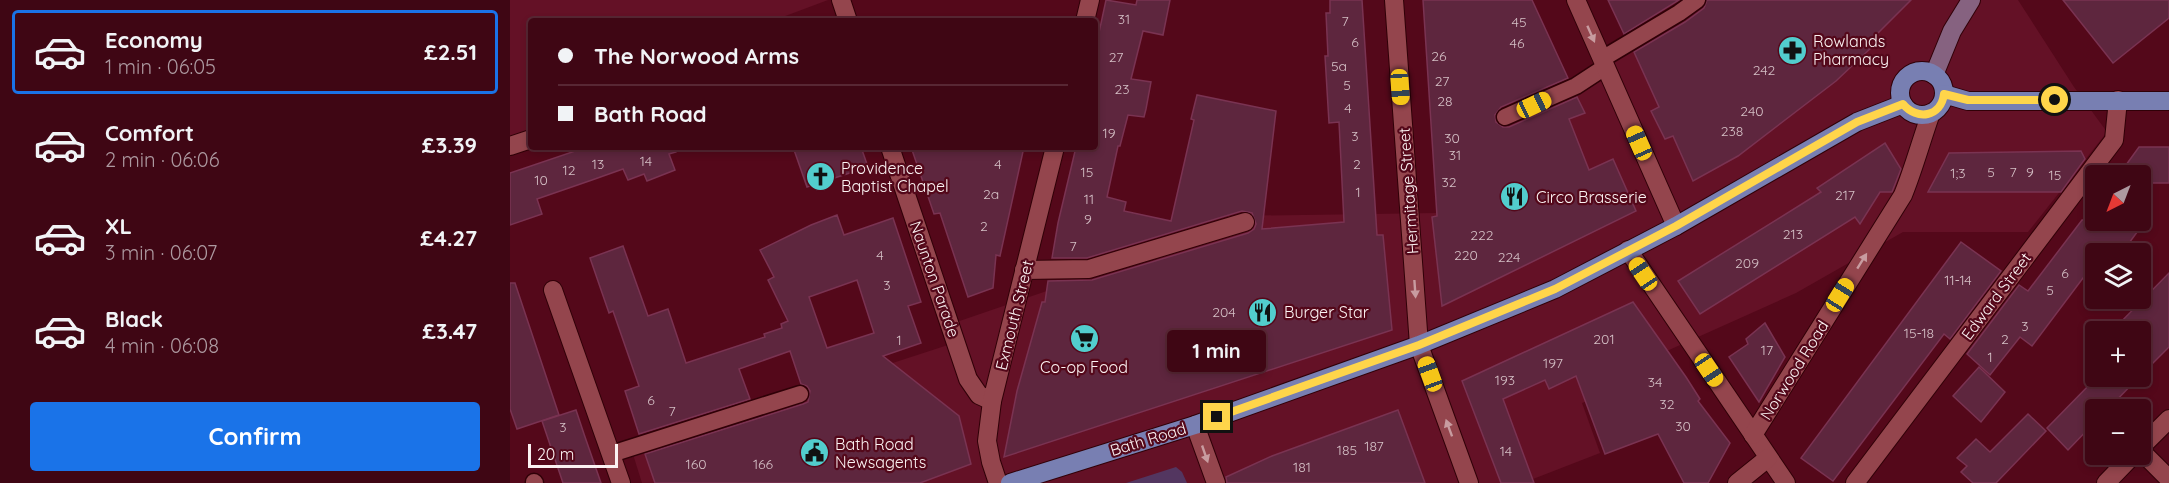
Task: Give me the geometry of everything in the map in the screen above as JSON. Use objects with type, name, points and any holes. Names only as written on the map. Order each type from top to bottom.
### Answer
[{"type":"main road","points":[[1920,72],[1934,75],[1939,80],[1944,94],[1940,105],[1931,113],[1918,115],[1912,113],[1903,104],[1900,90],[1907,77],[1920,72]]},
{"type":"main road","points":[[1944,94],[1968,100],[2169,101]]},
{"type":"main road","name":"Bath Road","points":[[1010,483],[1051,477],[1419,345],[1555,289],[1676,226],[1857,122],[1903,104]]},
{"type":"street","points":[[841,0],[847,18]]},
{"type":"street","points":[[1086,18],[1090,0]]},
{"type":"street","name":"Hermitage Street","points":[[1394,0],[1419,345],[1469,483]]},
{"type":"street","points":[[1576,0],[1676,226]]},
{"type":"street","points":[[1934,75],[1952,31],[1971,0]]},
{"type":"street","name":"Edward Street","points":[[1855,483],[2114,140],[2118,100]]},
{"type":"street","name":"Norwood Road","points":[[1753,435],[1903,195],[1915,166],[1931,113]]},
{"type":"street","points":[[510,146],[528,140]]},
{"type":"street","name":"Naunton Parade","points":[[891,150],[968,379],[979,395],[992,402]]},
{"type":"street","name":"Exmouth Street","points":[[998,483],[987,441],[992,402],[1054,150]]},
{"type":"street","points":[[1024,270],[1089,269],[1245,222]]},
{"type":"street","points":[[1628,250],[1786,483]]},
{"type":"street","points":[[553,290],[621,483]]},
{"type":"street","points":[[2151,438],[2169,419]]},
{"type":"street","points":[[1195,425],[1216,483]]},
{"type":"street","points":[[1737,483],[1768,458]]},
{"type":"street","points":[[2151,460],[2169,479]]},
{"type":"street","points":[[2106,483],[2123,465]]},
{"type":"lane","points":[[1505,117],[1576,86],[1604,63],[1696,0]]},
{"type":"lane","points":[[610,454],[800,394]]},
{"type":"shaded area","points":[[510,0],[828,0],[780,18],[528,18],[528,133],[510,143]]},
{"type":"shaded area","points":[[1707,0],[2018,0],[2074,87],[2107,132],[2028,232],[1903,232],[1796,293],[1640,363],[1624,387],[1582,403],[1600,453],[1523,483],[642,483],[631,448],[948,345],[942,327],[1079,280],[1103,284],[1201,239],[1222,233],[1228,216],[1437,213],[1497,194],[1475,126],[1599,71]]},
{"type":"shaded area","points":[[1176,467],[1182,472],[1187,483],[1126,483]]},
{"type":"building","points":[[1106,0],[1136,5],[1137,0],[1170,0],[1163,35],[1143,31],[1131,79],[1151,82],[1144,117],[1128,115],[1120,146],[1118,146],[1107,197],[1126,202],[1124,211],[1171,221],[1194,120],[1191,119],[1197,95],[1276,111],[1262,229],[1344,222],[1339,122],[1329,123],[1325,56],[1328,56],[1326,13],[1330,13],[1330,0],[1362,0],[1377,235],[1383,235],[1392,330],[1004,457],[1017,391],[1042,302],[1045,302],[1048,281],[1092,280],[1248,233],[1254,229],[1256,224],[1252,213],[1242,211],[1087,258],[1052,258],[1075,150],[1098,150],[1098,37]]},
{"type":"building","points":[[1423,0],[1532,0],[1568,78],[1501,107],[1495,115],[1496,122],[1503,127],[1509,127],[1577,97],[1585,113],[1569,119],[1589,170],[1613,159],[1636,211],[1442,306],[1432,217],[1437,216]]},
{"type":"building","points":[[1608,0],[1679,0],[1624,34]]},
{"type":"building","points":[[1707,0],[1911,0],[1869,42],[1873,46],[1836,81],[1738,156],[1693,181],[1673,136],[1665,139],[1651,111],[1659,107],[1634,52],[1685,22],[1704,8]]},
{"type":"building","points":[[2063,0],[2169,0],[2169,18],[2113,63]]},
{"type":"building","points":[[1885,143],[1901,169],[1892,192],[1880,192],[1860,224],[1855,217],[1700,314],[1678,281],[1821,192],[1817,188]]},
{"type":"building","points":[[2139,147],[2169,147],[2169,183],[2151,183],[2151,165],[2126,165]]},
{"type":"building","points":[[578,150],[676,150],[669,154],[675,170],[647,181],[644,174],[628,180],[623,169],[537,199],[542,214],[510,225],[510,173]]},
{"type":"building","name":"Providence Baptist Chapel","points":[[794,150],[862,150],[868,167],[807,187]]},
{"type":"building","points":[[912,150],[1023,150],[1000,256],[996,255],[993,288],[968,297],[940,213],[934,214]]},
{"type":"building","points":[[2081,151],[2085,159],[2061,192],[1928,192],[1949,153]]},
{"type":"building","points":[[837,215],[844,235],[893,218],[921,302],[908,306],[921,343],[883,356],[959,416],[971,464],[920,483],[655,483],[645,454],[803,404],[808,402],[810,391],[807,386],[801,384],[790,351],[739,369],[750,399],[639,434],[625,391],[639,386],[613,311],[609,313],[590,258],[623,246],[648,316],[668,309],[686,363],[765,337],[764,334],[782,328],[781,324],[788,321],[768,280],[774,277],[760,250]],"holes":[[[857,280],[874,333],[827,348],[809,297]]]},
{"type":"building","points":[[2082,220],[2085,220],[2085,231],[2138,231],[2129,243],[2085,243],[2085,275],[2032,346],[2020,337],[1990,375],[1967,354],[2019,285],[2028,291]]},
{"type":"building","points":[[1961,242],[2001,271],[1950,339],[1944,334],[1833,481],[1801,458]]},
{"type":"building","points":[[2169,273],[2169,347],[2151,365],[2151,321],[2122,321],[2134,309],[2151,309],[2151,291]]},
{"type":"building","points":[[510,283],[515,283],[559,415],[517,429],[510,409]]},
{"type":"building","points":[[1633,302],[1686,377],[1700,399],[1698,401],[1730,443],[1708,483],[1684,483],[1658,434],[1605,454],[1576,376],[1549,389],[1545,380],[1503,399],[1534,483],[1501,483],[1462,381]]},
{"type":"building","points":[[1765,323],[1785,357],[1759,402],[1729,357],[1748,344],[1746,339]]},
{"type":"building","points":[[1979,367],[2005,392],[1981,422],[1953,396]]},
{"type":"building","points":[[2087,387],[2129,387],[2118,399],[2085,399],[2085,432],[2068,450],[2047,428]]},
{"type":"building","points":[[576,410],[601,483],[563,483],[542,421]]},
{"type":"building","points":[[1398,410],[1425,483],[1227,483],[1226,477],[1272,456]]},
{"type":"building","points":[[2028,414],[2046,431],[1996,483],[1973,483],[1961,472],[1967,466],[1957,458],[1976,439],[1990,452]]},
{"type":"place","name":"Rowlands Pharmacy","points":[[1792,50]]},
{"type":"place","name":"Providence Baptist Chapel","points":[[820,177]]},
{"type":"place","name":"Circo Brasserie","points":[[1515,197]]},
{"type":"place","name":"Burger Star","points":[[1263,312]]},
{"type":"place","name":"Co-op Food","points":[[1084,339]]},
{"type":"place","name":"Bath Road Newsagents","points":[[814,453]]},
{"type":"route","points":[[1217,417],[1419,345],[1555,289],[1676,226],[1857,122],[1903,104],[1912,113],[1925,115],[1936,110],[1944,94],[1968,100],[2055,100]]}]
